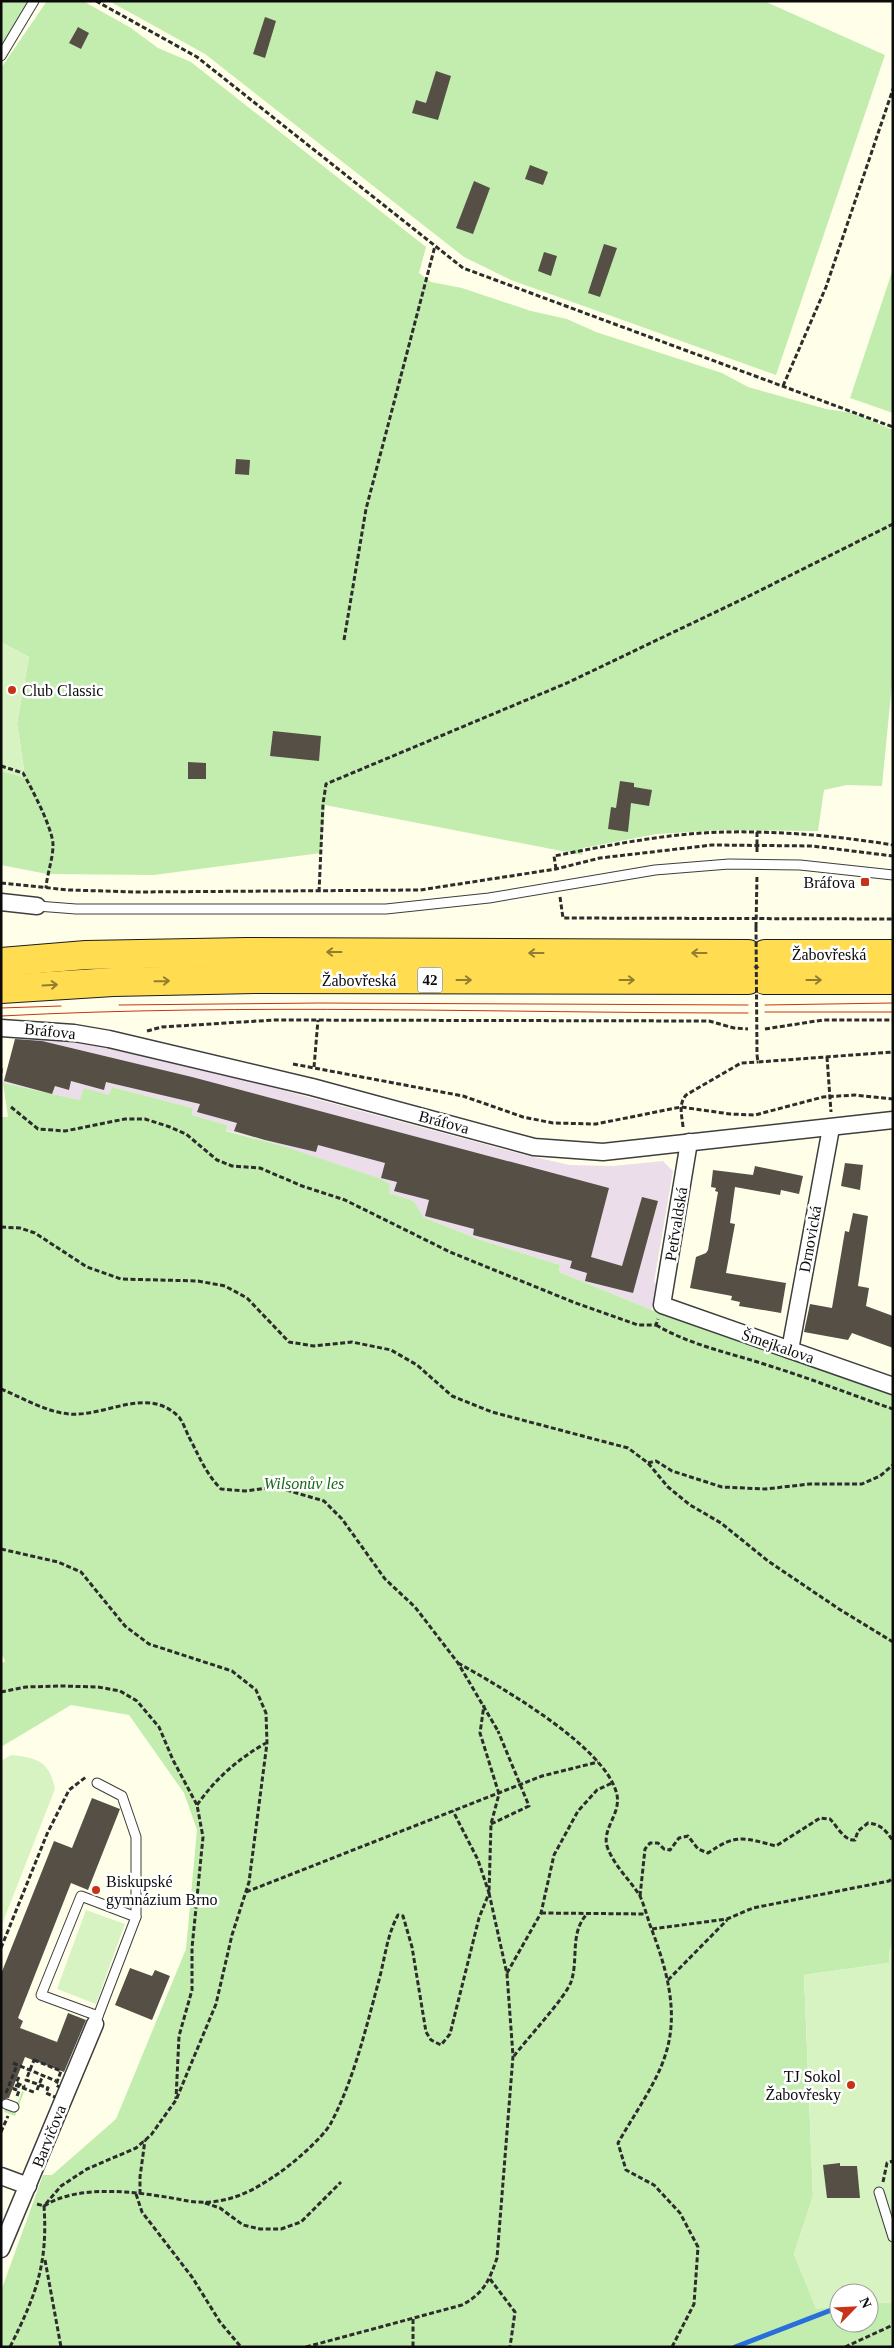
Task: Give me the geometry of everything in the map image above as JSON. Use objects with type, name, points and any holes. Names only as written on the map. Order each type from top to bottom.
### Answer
[{"type":"highway","name":"Žabovřeská","points":[[1,962],[86,954],[246,952],[756,967],[893,980]]},
{"type":"highway","name":"Žabovřeská","points":[[1,989],[113,982],[756,967],[893,954]]},
{"type":"street","points":[[1,902],[37,906]]},
{"type":"street","name":"Bráfova","points":[[1,1028],[74,1033],[110,1039],[312,1087],[534,1147],[603,1152],[893,1120]]},
{"type":"street","name":"Drnovická","points":[[790,1350],[831,1128]]},
{"type":"street","name":"Petřvaldská","points":[[662,1305],[689,1142]]},
{"type":"street","name":"Šmejkalova","points":[[662,1305],[893,1386]]},
{"type":"street","name":"Barvičova","points":[[1,2249],[97,2020]]},
{"type":"street","points":[[1,2176],[28,2186]]},
{"type":"lane","points":[[1,56],[34,1]]},
{"type":"lane","points":[[37,906],[76,909],[386,909],[489,898],[655,870],[738,864],[809,866],[893,875]]},
{"type":"lane","points":[[98,1783],[122,1796],[136,1837],[136,1917],[97,2020],[41,1995],[81,1896],[136,1917]]},
{"type":"lane","points":[[879,2192],[893,2237]]},
{"type":"path","points":[[96,1],[197,57],[463,268],[893,427]]},
{"type":"path","points":[[783,386],[826,287],[893,89]]},
{"type":"path","points":[[344,640],[366,508],[435,246]]},
{"type":"path","points":[[1,884],[136,892],[319,892],[322,804],[326,784],[567,683],[747,597],[893,524]]},
{"type":"path","points":[[1,766],[23,773],[36,795],[53,845],[46,888]]},
{"type":"path","points":[[756,832],[757,845]]},
{"type":"path","points":[[556,869],[554,856],[665,836],[756,832],[838,836],[893,845]]},
{"type":"path","points":[[749,874],[766,874]]},
{"type":"path","points":[[757,884],[758,1062]]},
{"type":"path","points":[[569,896],[560,898],[563,918],[893,918]]},
{"type":"path","points":[[312,1087],[318,1020]]},
{"type":"path","points":[[145,1031],[172,1026],[318,1020],[709,1021],[734,1028],[748,1029]]},
{"type":"path","points":[[765,1029],[823,1020],[893,1020]]},
{"type":"path","points":[[681,1107],[686,1095],[741,1063],[893,1052]]},
{"type":"path","points":[[827,1057],[831,1096]]},
{"type":"path","points":[[285,1063],[463,1096],[523,1116],[552,1123],[605,1123],[681,1107],[730,1114],[755,1115],[831,1096],[855,1095],[893,1099]]},
{"type":"path","points":[[1,1068],[1,1073]]},
{"type":"path","points":[[11,1107],[38,1129],[65,1130],[125,1119],[145,1119],[170,1127],[186,1134],[217,1160],[232,1166],[260,1168],[302,1186],[345,1200],[450,1252],[573,1302],[638,1325],[656,1325],[677,1338],[702,1347],[770,1366],[893,1409]]},
{"type":"path","points":[[1,1227],[20,1228],[34,1233],[87,1267],[121,1279],[198,1281],[226,1286],[247,1298],[289,1342],[314,1346],[352,1342],[390,1350],[417,1365],[452,1396],[492,1412],[628,1448],[648,1463],[668,1487],[690,1505],[721,1523],[768,1561],[839,1610],[893,1642]]},
{"type":"path","points":[[656,1325],[662,1305]]},
{"type":"path","points":[[1,1389],[54,1412],[69,1414],[84,1414],[139,1402],[162,1404],[180,1418],[210,1478],[221,1489],[245,1490],[276,1487],[324,1501],[342,1519],[385,1579],[415,1607],[458,1663],[498,1731],[529,1806],[491,1824]]},
{"type":"path","points":[[648,1463],[650,1460],[656,1461],[672,1471],[722,1487],[765,1489],[810,1484],[862,1484],[880,1476],[893,1465]]},
{"type":"path","points":[[1,1549],[58,1562],[81,1572],[120,1620],[150,1644],[232,1671],[256,1690],[266,1713],[267,1743],[256,1833],[246,1892],[216,2004],[176,2100],[145,2140],[136,2148],[87,2169],[61,2186],[44,2206],[44,2256],[61,2347]]},
{"type":"path","points":[[458,1663],[515,1695],[584,1747],[598,1762],[612,1783],[617,1796],[617,1810],[607,1832],[607,1847],[616,1866],[640,1896],[662,1954],[671,1994],[672,2036],[667,2051],[618,2143],[626,2170],[654,2185],[661,2192],[680,2213],[698,2247],[694,2304],[672,2347]]},
{"type":"path","points":[[1,1692],[26,1687],[61,1686],[98,1687],[120,1691],[137,1701],[159,1727],[173,1760],[197,1805],[203,1837],[192,1948],[192,1990],[179,2036],[176,2100]]},
{"type":"path","points":[[44,2206],[57,2198],[70,2194],[140,2194],[205,2202],[232,2200],[260,2186],[288,2168],[330,2125],[354,2066],[380,1979],[388,1940],[398,1915],[403,1916],[412,1947],[426,2032],[431,2040],[441,2045],[450,2034],[480,1918],[490,1893],[491,1824],[499,1794],[480,1733],[484,1705]]},
{"type":"path","points":[[197,1805],[207,1790],[232,1765],[267,1743]]},
{"type":"path","points":[[246,1892],[542,1776],[598,1762]]},
{"type":"path","points":[[1,1948],[47,1834],[70,1790],[86,1776],[98,1783]]},
{"type":"path","points":[[506,1974],[541,1913],[554,1855],[578,1811],[597,1790],[612,1783]]},
{"type":"path","points":[[306,2347],[462,2305],[478,2296],[490,2279],[497,2258],[513,2056],[506,1974],[490,1893],[478,1860],[453,1811]]},
{"type":"path","points":[[640,1896],[645,1849],[650,1843],[658,1843],[664,1849],[670,1850],[679,1838],[688,1836],[698,1849],[708,1853],[722,1844],[741,1837],[776,1846],[820,1818],[830,1819],[846,1838],[851,1840],[855,1840],[858,1831],[868,1823],[877,1824],[888,1833],[893,1841]]},
{"type":"path","points":[[652,1929],[727,1919],[753,1908],[889,1881],[893,1878]]},
{"type":"path","points":[[541,1913],[646,1914]]},
{"type":"path","points":[[513,2056],[571,1983],[576,1938],[580,1921],[588,1913]]},
{"type":"path","points":[[668,1980],[727,1919]]},
{"type":"path","points":[[34,2060],[61,2071],[57,2081],[56,2085],[61,2088],[57,2098],[46,2093],[48,2088],[26,2080],[34,2060]]},
{"type":"path","points":[[12,2063],[57,2081]]},
{"type":"path","points":[[11,2080],[17,2065]]},
{"type":"path","points":[[19,2091],[14,2089],[15,2085],[36,2092],[43,2076]]},
{"type":"path","points":[[19,2077],[16,2083],[24,2086],[23,2088]]},
{"type":"path","points":[[1,2132],[8,2115],[14,2118]]},
{"type":"path","points":[[140,2194],[140,2177],[145,2140]]},
{"type":"path","points":[[879,2192],[887,2163],[893,2161]]},
{"type":"path","points":[[205,2202],[220,2208],[243,2226],[260,2229],[281,2229],[302,2222],[341,2182]]},
{"type":"path","points":[[136,2194],[142,2212],[192,2276],[220,2322],[241,2347]]},
{"type":"path","points":[[10,2347],[38,2288],[44,2256]]},
{"type":"path","points":[[490,2279],[515,2312],[510,2347]]},
{"type":"path","points":[[413,2319],[413,2347]]},
{"type":"path","points":[[845,2347],[893,2325]]},
{"type":"shaded area","points":[[21,1020],[525,1155],[570,1165],[613,1166],[663,1161],[673,1171],[654,1282],[657,1283],[652,1310],[559,1272],[560,1265],[478,1239],[423,1217],[414,1201],[389,1193],[283,1146],[225,1130],[227,1125],[192,1115],[193,1108],[112,1087],[109,1096],[80,1100],[3,1083]]},
{"type":"green space","points":[[1,1],[29,1],[1,47]]},
{"type":"green space","points":[[47,1],[83,1],[131,28],[158,48],[191,62],[426,247],[419,273],[431,282],[462,288],[531,311],[567,319],[596,332],[722,373],[748,387],[826,409],[853,413],[893,430],[893,674],[882,786],[847,785],[824,790],[818,831],[724,830],[657,834],[583,848],[582,855],[325,805],[321,853],[154,875],[47,874],[1,865],[1,771],[25,777],[17,723],[29,657],[1,642],[1,68]]},
{"type":"green space","points":[[109,1],[764,1],[885,55],[776,375],[511,280],[464,257],[205,54]]},
{"type":"green space","points":[[893,269],[893,413],[850,398]]},
{"type":"green space","name":"Club Classic","points":[[1,642],[29,657],[17,723],[25,778],[1,771]]},
{"type":"green space","name":"Wilsonův les","points":[[3,1083],[80,1100],[84,1088],[109,1095],[112,1087],[193,1108],[192,1115],[227,1125],[226,1131],[283,1146],[381,1179],[390,1184],[389,1193],[414,1201],[423,1217],[478,1239],[560,1265],[559,1272],[652,1310],[893,1395],[893,1946],[890,1947],[889,1963],[804,1975],[813,2196],[794,2254],[816,2308],[829,2307],[829,2333],[879,2333],[879,2303],[893,2302],[893,2347],[1,2347],[1,2291],[43,2175],[52,2175],[116,2119],[186,1949],[197,1830],[184,1793],[129,1715],[71,1705],[1,1747],[1,1664],[5,1661],[1,1652],[1,1117],[8,1117]]},
{"type":"green space","points":[[11,1755],[41,1763],[49,1772],[55,1789],[1,1927],[1,1761]]},
{"type":"green space","points":[[86,1910],[125,1924],[96,2004],[57,1989]]},
{"type":"green space","name":"TJ Sokol Žabovřesky","points":[[893,1946],[893,2302],[879,2303],[879,2283],[829,2283],[829,2308],[816,2309],[794,2254],[813,2196],[804,1975],[889,1963],[890,1947]]},
{"type":"green space","points":[[22,2091],[24,2092],[15,2116],[4,2112],[5,2108],[14,2111]]},
{"type":"building","points":[[265,17],[276,21],[265,58],[253,54]]},
{"type":"building","points":[[78,27],[89,33],[81,49],[69,43]]},
{"type":"building","points":[[436,71],[451,76],[438,120],[412,113],[416,100],[426,103]]},
{"type":"building","points":[[530,165],[548,172],[543,185],[525,179]]},
{"type":"building","points":[[474,181],[490,188],[473,234],[456,228]]},
{"type":"building","points":[[604,244],[617,248],[600,297],[588,293]]},
{"type":"building","points":[[544,252],[557,256],[551,276],[538,271]]},
{"type":"building","points":[[236,459],[250,460],[249,475],[235,474]]},
{"type":"building","points":[[273,731],[321,736],[319,761],[270,756]]},
{"type":"building","points":[[188,762],[206,763],[206,779],[188,779]]},
{"type":"building","points":[[620,781],[634,783],[634,787],[652,790],[649,806],[631,803],[628,832],[608,829],[611,807],[616,808]]},
{"type":"building","points":[[15,1039],[42,1041],[192,1077],[609,1188],[591,1257],[622,1266],[642,1197],[658,1201],[633,1293],[585,1281],[587,1273],[570,1268],[572,1261],[473,1235],[474,1229],[425,1216],[429,1200],[394,1191],[397,1182],[381,1178],[385,1163],[318,1145],[316,1152],[234,1131],[237,1123],[197,1112],[200,1104],[106,1082],[104,1090],[71,1081],[69,1090],[55,1086],[52,1094],[4,1081]]},
{"type":"building","points":[[845,1163],[863,1165],[860,1190],[841,1186]]},
{"type":"building","points":[[755,1166],[803,1176],[799,1194],[781,1190],[780,1195],[735,1187],[730,1223],[735,1224],[726,1273],[786,1283],[781,1313],[739,1306],[740,1302],[731,1300],[732,1296],[690,1288],[696,1257],[706,1253],[708,1250],[718,1192],[715,1191],[716,1188],[711,1187],[713,1170],[753,1175]]},
{"type":"building","points":[[853,1213],[868,1216],[858,1286],[869,1288],[866,1306],[893,1316],[893,1348],[852,1333],[848,1340],[804,1332],[810,1304],[832,1308],[845,1231],[849,1232]]},
{"type":"building","points":[[92,1798],[120,1809],[88,1890],[71,1883],[18,2018],[23,2021],[20,2028],[57,2042],[68,2013],[86,2020],[64,2072],[25,2057],[9,2098],[1,2100],[1,1974],[54,1841],[72,1848]]},
{"type":"building","points":[[130,1968],[152,1976],[155,1970],[170,1976],[152,2020],[115,2005]]},
{"type":"building","points":[[840,2163],[840,2166],[857,2166],[860,2198],[827,2198],[823,2165]]},
{"type":"waterway","points":[[735,2347],[829,2311]]},
{"type":"tram line","points":[[119,1005],[319,1003],[748,1005]]},
{"type":"tram line","points":[[765,1005],[893,1003]]},
{"type":"tram line","points":[[1,1008],[61,1006]]},
{"type":"tram line","points":[[1,1016],[94,1012],[281,1009],[748,1013]]},
{"type":"tram line","points":[[765,1012],[893,1012]]},
{"type":"place","name":"Club Classic","points":[[12,690]]},
{"type":"place","name":"Bráfova","points":[[865,882]]},
{"type":"place","name":"Biskupské gymnázium Brno","points":[[96,1890]]},
{"type":"place","name":"TJ Sokol Žabovřesky","points":[[851,2085]]}]
